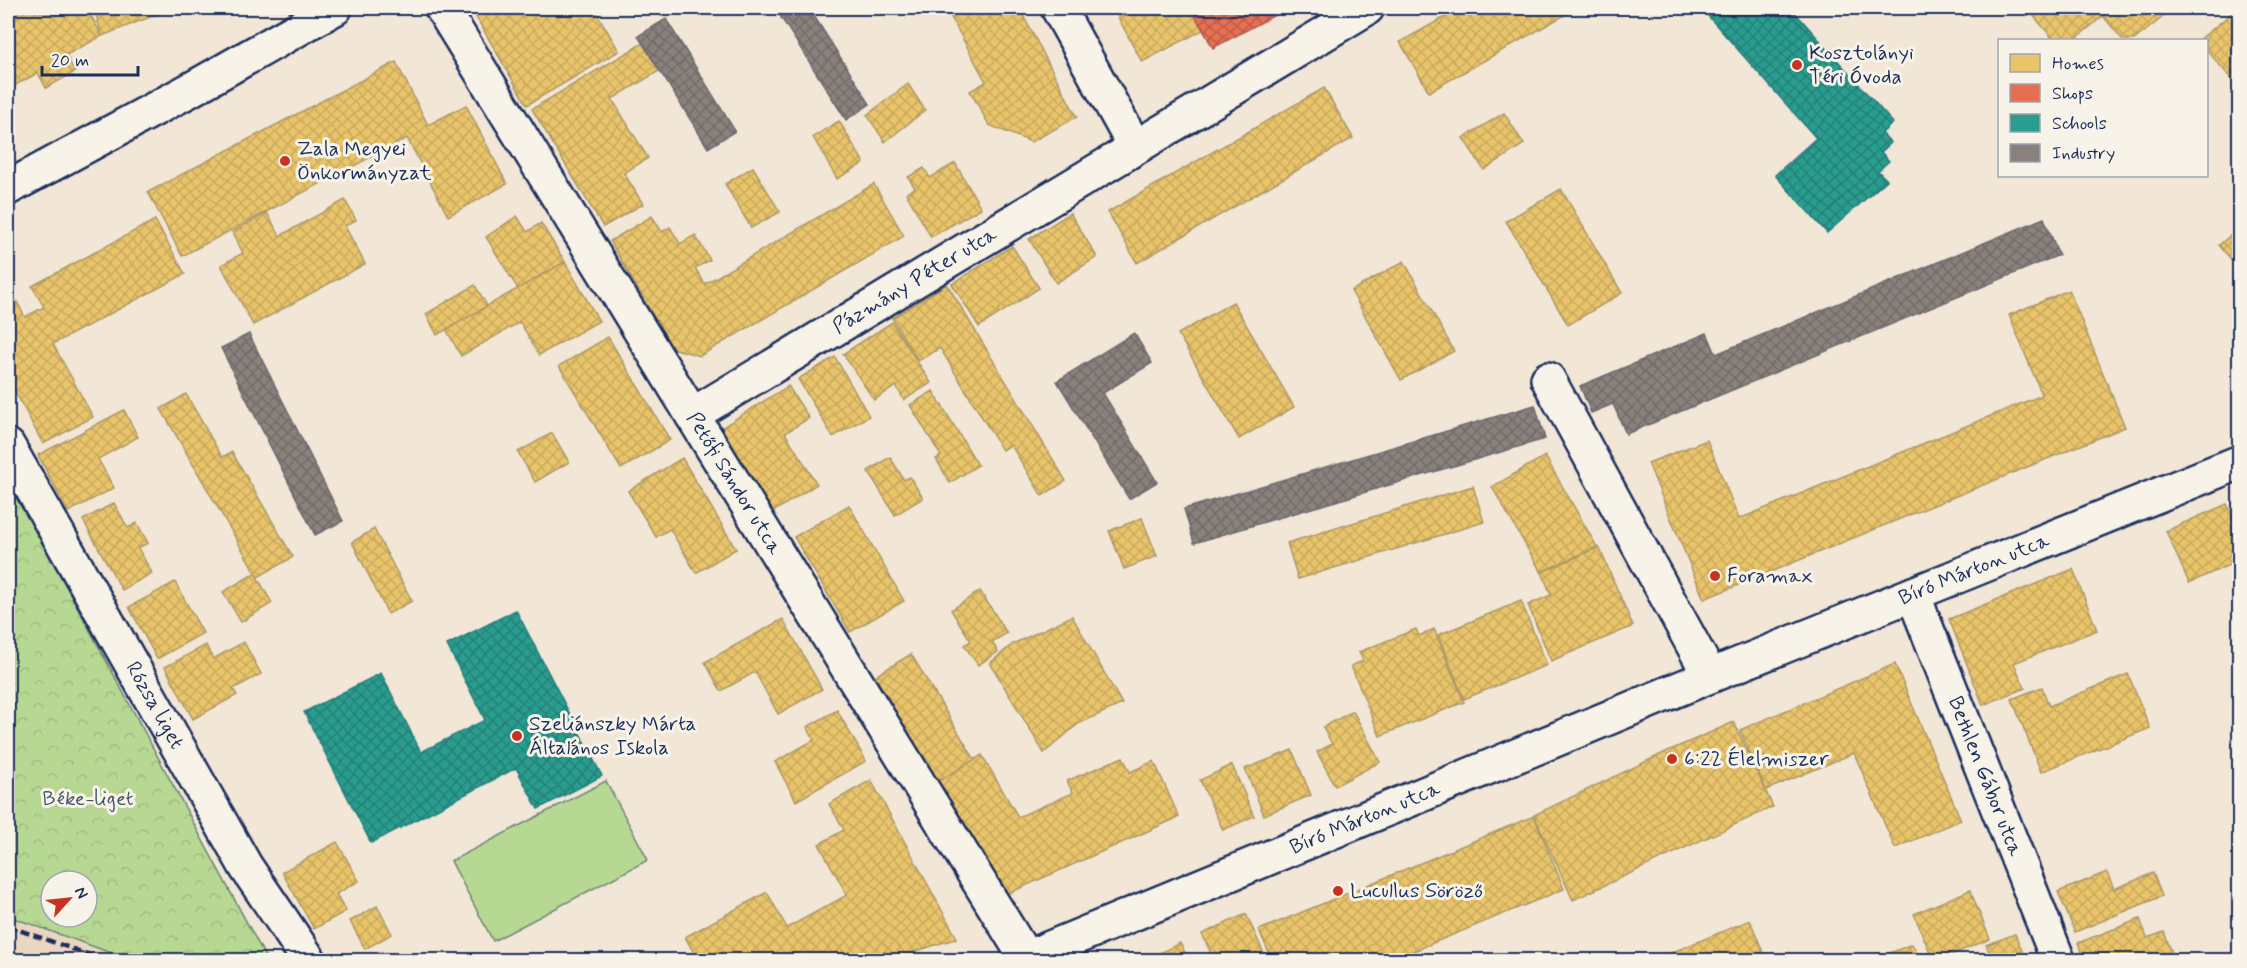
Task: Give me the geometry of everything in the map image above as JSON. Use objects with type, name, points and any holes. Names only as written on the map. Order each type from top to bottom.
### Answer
[{"type":"street","points":[[8,188],[188,91],[335,8]]},
{"type":"street","name":"Petőfi Sándor utca","points":[[442,8],[1023,959]]},
{"type":"street","points":[[1058,8],[1136,147]]},
{"type":"street","name":"Pázmány Péter utca","points":[[692,415],[1367,8]]},
{"type":"street","points":[[1548,379],[1710,676]]},
{"type":"street","name":"Rózsa liget","points":[[8,446],[246,867],[309,960]]},
{"type":"street","name":"Bíró Márton utca","points":[[1023,959],[1710,676],[2240,462]]},
{"type":"street","name":"Bethlen Gábor utca","points":[[1913,594],[2058,960]]},
{"type":"shaded area","points":[[8,916],[131,960],[8,960]]},
{"type":"green space","name":"Béke-liget","points":[[8,478],[267,960],[131,960],[44,929],[99,929],[99,869],[39,869],[39,927],[8,916]]},
{"type":"green space","points":[[606,781],[648,860],[493,941],[451,861]]},
{"type":"building: Homes","points":[[8,8],[38,8],[41,12],[50,8],[87,8],[102,36],[66,55],[75,72],[46,88],[38,73],[8,89]]},
{"type":"building: Homes","points":[[94,8],[166,8],[168,10],[102,36]]},
{"type":"building: Homes","points":[[476,8],[594,8],[619,51],[527,105],[472,10]]},
{"type":"building: Homes","points":[[946,8],[1019,8],[1077,117],[1031,142],[989,125],[970,91],[986,82]]},
{"type":"building: Homes","points":[[1113,8],[1191,8],[1203,30],[1142,62]]},
{"type":"building: Homes","points":[[1461,8],[1577,8],[1429,92],[1400,42]]},
{"type":"building: Homes","points":[[2027,8],[2174,8],[2135,39],[2122,39],[2103,16],[2075,39],[2053,39]]},
{"type":"building: Homes","points":[[2240,8],[2240,89],[2208,51],[2208,39],[2200,39]]},
{"type":"building: Homes","points":[[643,43],[659,71],[612,99],[648,158],[624,173],[643,204],[603,227],[532,109]]},
{"type":"building: Homes","name":"Zala Megyei Önkormányzat","points":[[396,62],[428,125],[466,105],[507,184],[448,216],[407,138],[182,256],[148,192]]},
{"type":"building: Homes","points":[[908,84],[925,110],[885,142],[867,115]]},
{"type":"building: Homes","points":[[1324,88],[1353,138],[1137,263],[1108,212]]},
{"type":"building: Homes","points":[[1504,113],[1524,144],[1484,170],[1463,138]]},
{"type":"building: Homes","points":[[839,121],[864,163],[837,179],[813,137]]},
{"type":"building: Homes","points":[[955,163],[981,208],[931,237],[906,193],[915,188],[908,177],[924,168],[930,178]]},
{"type":"building: Homes","points":[[753,167],[780,212],[751,228],[725,184]]},
{"type":"building: Homes","points":[[874,184],[904,236],[700,356],[672,348],[610,241],[652,216],[662,232],[670,227],[680,244],[695,235],[710,260],[695,268],[705,284]]},
{"type":"building: Homes","points":[[1561,189],[1622,293],[1568,325],[1506,221]]},
{"type":"building: Homes","points":[[345,200],[356,220],[345,226],[365,264],[253,325],[221,265],[243,253],[232,232],[267,213],[280,236]]},
{"type":"building: Homes","points":[[1070,213],[1097,257],[1056,283],[1029,239]]},
{"type":"building: Homes","points":[[517,216],[527,232],[541,223],[565,262],[518,289],[486,237]]},
{"type":"building: Homes","points":[[155,220],[185,274],[53,344],[93,417],[43,444],[8,378],[8,297],[13,294],[25,317],[44,307],[32,286]]},
{"type":"building: Homes","points":[[2240,227],[2240,270],[2219,245]]},
{"type":"building: Homes","points":[[1012,246],[1039,288],[979,327],[952,284]]},
{"type":"building: Homes","points":[[1404,261],[1454,351],[1401,380],[1351,291]]},
{"type":"building: Homes","points":[[565,262],[599,321],[539,355],[520,322],[461,356],[446,329]]},
{"type":"building: Homes","points":[[947,284],[1066,481],[1042,496],[1011,445],[1002,450],[940,348],[918,361],[892,318]]},
{"type":"building: Homes","points":[[475,285],[487,306],[437,335],[426,314]]},
{"type":"building: Homes","points":[[2069,290],[2125,427],[1704,599],[1648,463],[1707,440],[1739,519],[2042,395],[2009,315]]},
{"type":"building: Homes","points":[[1233,302],[1294,407],[1239,439],[1178,334]]},
{"type":"building: Homes","points":[[892,322],[931,383],[904,400],[896,386],[874,400],[843,354]]},
{"type":"building: Homes","points":[[608,337],[670,440],[621,469],[559,366]]},
{"type":"building: Homes","points":[[835,357],[869,416],[833,437],[798,379]]},
{"type":"building: Homes","points":[[788,386],[809,418],[785,433],[817,484],[773,512],[721,428]]},
{"type":"building: Homes","points":[[933,391],[978,465],[950,483],[936,459],[941,456],[910,405]]},
{"type":"building: Homes","points":[[186,394],[222,457],[232,452],[293,557],[258,577],[161,409]]},
{"type":"building: Homes","points":[[124,410],[138,437],[98,459],[114,488],[68,512],[38,455]]},
{"type":"building: Homes","points":[[552,433],[569,462],[535,482],[518,452]]},
{"type":"building: Homes","points":[[1545,456],[1597,547],[1541,572],[1492,487]]},
{"type":"building: Homes","points":[[890,457],[904,480],[910,477],[923,498],[895,515],[868,471]]},
{"type":"building: Homes","points":[[682,458],[736,549],[696,573],[670,529],[656,537],[628,491]]},
{"type":"building: Homes","points":[[1473,486],[1484,522],[1298,579],[1287,543]]},
{"type":"building: Homes","points":[[114,503],[128,528],[137,523],[148,543],[138,548],[152,573],[122,590],[83,520]]},
{"type":"building: Homes","points":[[2227,504],[2240,531],[2240,560],[2189,583],[2166,531]]},
{"type":"building: Homes","points":[[849,505],[904,601],[850,632],[794,537]]},
{"type":"building: Homes","points":[[1142,518],[1157,556],[1124,569],[1109,531]]},
{"type":"building: Homes","points":[[374,529],[412,601],[388,614],[352,542]]},
{"type":"building: Homes","points":[[1599,547],[1633,626],[1551,661],[1528,605],[1551,595],[1542,572]]},
{"type":"building: Homes","points":[[2073,569],[2097,630],[2014,663],[2025,688],[1983,705],[1949,619]]},
{"type":"building: Homes","points":[[255,573],[272,603],[241,622],[223,592]]},
{"type":"building: Homes","points":[[175,582],[203,633],[157,659],[129,607]]},
{"type":"building: Homes","points":[[980,591],[1007,633],[992,642],[998,652],[978,665],[964,645],[971,641],[951,610]]},
{"type":"building: Homes","points":[[1521,601],[1547,665],[1464,699],[1438,635]]},
{"type":"building: Homes","points":[[1072,616],[1122,704],[1078,724],[1044,753],[990,663],[1013,644]]},
{"type":"building: Homes","points":[[783,619],[822,689],[778,714],[755,672],[721,691],[705,662]]},
{"type":"building: Homes","points":[[1416,629],[1419,636],[1434,629],[1464,702],[1380,736],[1351,666],[1363,661],[1359,652]]},
{"type":"building: Homes","points":[[244,642],[261,674],[233,689],[237,695],[193,719],[165,667],[206,645],[213,659]]},
{"type":"building: Homes","points":[[911,654],[975,760],[937,782],[875,676]]},
{"type":"building: Homes","points":[[1895,664],[1961,820],[1895,848],[1854,753],[1766,790],[1740,730]]},
{"type":"building: Homes","points":[[2128,674],[2150,728],[2041,772],[2012,699],[2042,687],[2049,706]]},
{"type":"building: Homes","points":[[837,710],[866,761],[796,801],[775,762],[814,740],[807,727]]},
{"type":"building: Homes","points":[[1353,711],[1380,762],[1335,786],[1317,752],[1332,744],[1323,727]]},
{"type":"building: Homes","points":[[1734,722],[1773,807],[1573,900],[1534,815]]},
{"type":"building: Homes","points":[[1292,750],[1311,795],[1264,815],[1245,769]]},
{"type":"building: Homes","points":[[982,755],[1018,817],[1073,793],[1067,781],[1123,757],[1130,772],[1154,761],[1179,817],[1007,894],[937,782]]},
{"type":"building: Homes","points":[[1232,765],[1254,816],[1223,830],[1200,780]]},
{"type":"building: Homes","points":[[871,780],[957,938],[889,960],[698,960],[685,937],[767,892],[787,928],[847,895],[819,844],[844,830],[829,804]]},
{"type":"building: Homes","points":[[1534,816],[1564,889],[1392,960],[1272,960],[1259,930]]},
{"type":"building: Homes","points":[[337,842],[359,881],[336,894],[346,911],[314,929],[282,872]]},
{"type":"building: Homes","points":[[2107,872],[2114,889],[2153,873],[2162,896],[2075,932],[2058,892]]},
{"type":"building: Homes","points":[[1970,890],[1990,939],[1933,960],[1914,914]]},
{"type":"building: Homes","points":[[377,906],[392,934],[365,949],[350,921]]},
{"type":"building: Homes","points":[[1246,914],[1267,960],[1214,960],[1202,934]]},
{"type":"building: Homes","points":[[2140,919],[2147,938],[2164,932],[2174,958],[2168,960],[2085,960],[2078,943]]},
{"type":"building: Homes","points":[[1750,920],[1765,957],[1757,960],[1654,960]]},
{"type":"building: Homes","points":[[2015,934],[2026,960],[1980,960],[1991,956],[1986,945]]},
{"type":"building: Homes","points":[[1180,943],[1189,960],[1146,960]]},
{"type":"building: Homes","points":[[1912,944],[1920,960],[1873,960]]},
{"type":"building: Shops","points":[[1191,8],[1288,8],[1213,48]]},
{"type":"building: Schools","name":"Kosztolányi Téri Óvoda","points":[[1701,8],[1791,8],[1893,123],[1882,133],[1891,143],[1881,152],[1889,161],[1878,171],[1887,180],[1827,233],[1775,175],[1816,138]]},
{"type":"building: Schools","name":"Szeliánszky Márta Általános Iskola","points":[[516,610],[602,776],[538,809],[516,768],[371,843],[304,712],[381,673],[421,752],[485,720],[447,645]]},
{"type":"building: Industry","points":[[775,8],[809,8],[870,104],[846,120]]},
{"type":"building: Industry","points":[[666,19],[735,131],[708,148],[638,36]]},
{"type":"building: Industry","points":[[2044,218],[2059,255],[1626,434],[1613,404],[1591,413],[1580,386],[1707,333],[1716,354]]},
{"type":"building: Industry","points":[[1134,333],[1152,363],[1103,393],[1157,482],[1129,499],[1057,381]]},
{"type":"building: Industry","points":[[249,334],[343,521],[315,535],[221,348]]},
{"type":"building: Industry","points":[[1535,405],[1545,439],[1194,543],[1184,509]]},
{"type":"railway","points":[[8,926],[104,960]]},
{"type":"railway","points":[[8,952],[31,960]]},
{"type":"place","name":"Kosztolányi Téri Óvoda","points":[[1797,65]]},
{"type":"place","name":"Zala Megyei Önkormányzat","points":[[285,161]]},
{"type":"place","name":"Foramax","points":[[1715,576]]},
{"type":"place","name":"Szeliánszky Márta Általános Iskola","points":[[517,736]]},
{"type":"place","name":"6:22 Élelmiszer","points":[[1672,759]]},
{"type":"place","name":"Lucullus Söröző","points":[[1338,891]]}]
